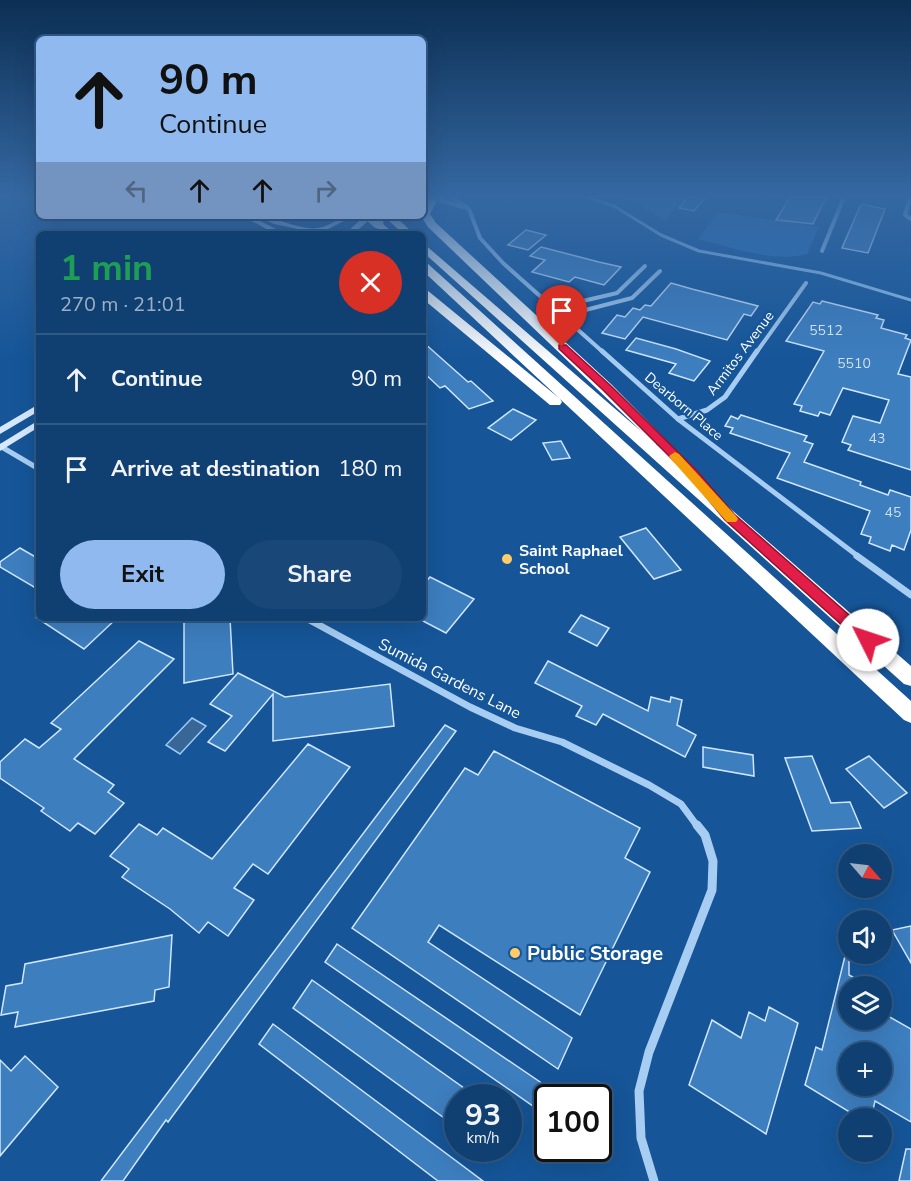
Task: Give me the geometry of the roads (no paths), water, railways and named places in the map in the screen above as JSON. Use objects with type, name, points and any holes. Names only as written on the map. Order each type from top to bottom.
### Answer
[{"type":"highway","points":[[430,252],[911,678]]},
{"type":"highway","points":[[460,252],[607,388],[693,474],[729,517]]},
{"type":"highway","points":[[426,268],[911,714]]},
{"type":"highway","points":[[426,295],[621,460],[671,494]]},
{"type":"main road","points":[[0,431],[36,409]]},
{"type":"main road","points":[[1,447],[36,425]]},
{"type":"street","name":"Dearborn Place","points":[[495,252],[553,308],[678,419],[800,514],[911,595]]},
{"type":"street","points":[[553,308],[617,293],[645,266]]},
{"type":"street","points":[[562,316],[632,298],[660,271]]},
{"type":"street","name":"Armitos Avenue","points":[[678,419],[707,410],[717,405],[725,397],[806,283]]},
{"type":"street","points":[[1,447],[36,467]]},
{"type":"street","name":"Sumida Gardens Lane","points":[[312,621],[470,707],[515,728],[562,742],[649,784],[681,804],[705,835],[713,861],[712,890],[649,1052],[639,1091],[641,1138],[654,1181]]},
{"type":"waterway","points":[[705,252],[821,273],[911,300]]},
{"type":"place","name":"Saint Raphael School","points":[[507,559]]},
{"type":"place","name":"Public Storage","points":[[515,953]]}]
